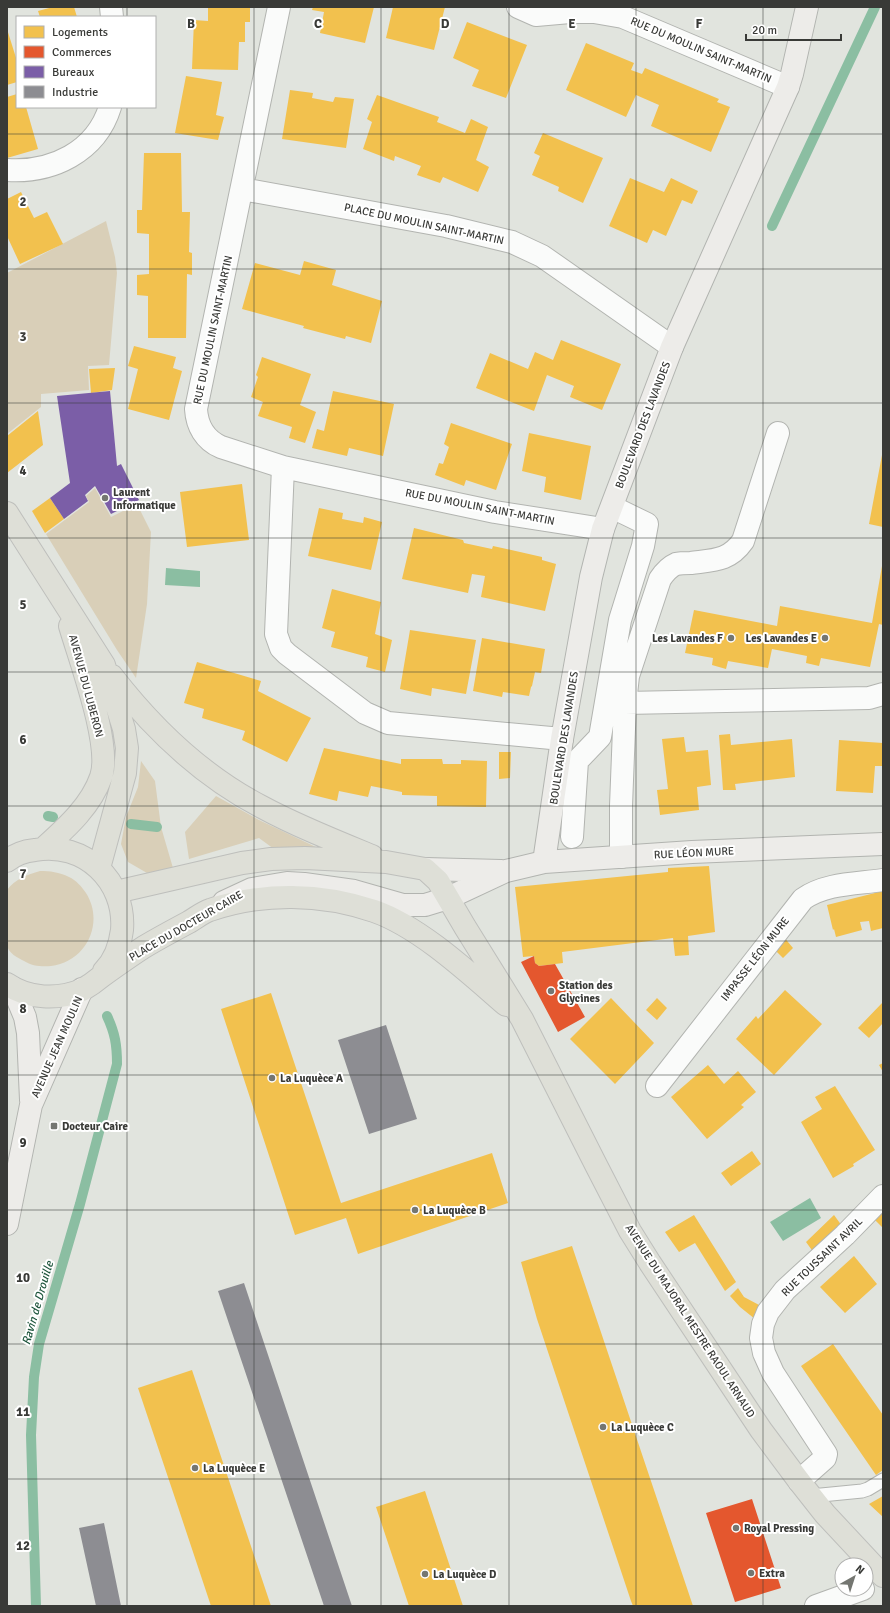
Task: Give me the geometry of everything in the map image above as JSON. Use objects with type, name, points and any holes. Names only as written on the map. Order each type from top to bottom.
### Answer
[{"type":"main road","name":"AVENUE DU LUBERON","points":[[7,513],[104,666],[124,729],[127,756],[125,773],[98,868]]},
{"type":"main road","name":"AVENUE DU LUBERON","points":[[44,848],[69,825],[91,797],[99,783],[104,764],[99,726],[92,698],[62,600]]},
{"type":"main road","points":[[104,666],[146,718],[214,777],[242,796],[284,819],[386,862]]},
{"type":"main road","name":"PLACE DU DOCTEUR CAIRE","points":[[8,859],[26,851],[44,848],[63,849],[82,856],[108,878],[116,892],[123,916],[121,941],[111,964],[88,986]]},
{"type":"main road","points":[[116,892],[242,863],[271,859],[305,858],[386,862],[425,868],[438,881],[448,898]]},
{"type":"main road","name":"AVENUE DU MAJORAL MESTRE RAOUL ARNAUD","points":[[209,910],[256,900],[300,896],[353,905],[374,911],[387,916],[418,935],[453,960],[522,1019]]},
{"type":"main road","name":"AVENUE DU MAJORAL MESTRE RAOUL ARNAUD","points":[[448,898],[522,1019],[630,1231],[706,1349],[761,1430],[825,1514],[883,1576]]},
{"type":"main road","name":"PLACE DU DOCTEUR CAIRE","points":[[10,986],[36,996],[60,996],[88,986],[146,946],[209,910]]},
{"type":"street","name":"RUE DU MOULIN SAINT-MARTIN","points":[[279,7],[196,409],[196,416],[204,435],[212,443],[221,447],[283,467],[495,512],[603,529]]},
{"type":"street","name":"RUE DU MOULIN SAINT-MARTIN","points":[[518,7],[536,15],[570,12],[594,12],[623,17],[788,87]]},
{"type":"street","name":"BOULEVARD DES LAVANDES","points":[[544,862],[562,739],[591,576],[603,529],[672,347],[788,87],[807,7]]},
{"type":"street","points":[[7,170],[38,169],[66,159],[90,141],[105,120],[110,108]]},
{"type":"street","name":"PLACE DU MOULIN SAINT-MARTIN","points":[[242,189],[446,226],[512,242],[542,256],[672,347]]},
{"type":"street","points":[[622,857],[621,806],[625,703],[628,676],[660,579],[666,570],[676,564],[728,557],[737,550],[744,541],[778,433]]},
{"type":"street","points":[[283,467],[276,634],[281,648],[287,654],[365,713],[388,724],[562,739]]},
{"type":"street","points":[[572,837],[577,761],[600,738],[620,620],[643,546],[647,524],[612,507]]},
{"type":"street","points":[[625,703],[869,698],[883,694]]},
{"type":"street","name":"RUE LÉON MURE","points":[[506,871],[544,862],[692,852],[883,844]]},
{"type":"street","points":[[425,868],[506,871]]},
{"type":"street","name":"PLACE DU DOCTEUR CAIRE","points":[[209,910],[252,889],[287,883],[354,891],[393,903],[411,906],[425,905],[448,898],[506,871]]},
{"type":"street","name":"IMPASSE LÉON MURE","points":[[657,1086],[803,899],[815,892],[829,887],[883,880]]},
{"type":"street","name":"AVENUE JEAN MOULIN","points":[[7,1224],[31,1105],[28,1033],[25,1018],[10,986]]},
{"type":"street","name":"AVENUE JEAN MOULIN","points":[[31,1105],[88,986]]},
{"type":"street","name":"RUE TOUSSAINT AVRIL","points":[[805,1488],[825,1458],[826,1454],[773,1373],[764,1352],[761,1338],[763,1324],[768,1312],[785,1290],[883,1196]]},
{"type":"street","points":[[816,1606],[842,1597]]},
{"type":"lane","points":[[805,1488],[857,1492],[868,1490],[883,1480]]},
{"type":"shaded area","points":[[106,221],[115,257],[117,273],[109,365],[88,366],[89,390],[41,394],[41,407],[7,434],[7,273]]},
{"type":"shaded area","points":[[95,488],[111,517],[137,504],[151,532],[147,604],[136,678],[117,650],[46,534],[89,502],[86,496]]},
{"type":"shaded area","points":[[166,568],[200,571],[200,587],[165,585]]},
{"type":"shaded area","points":[[141,761],[155,781],[161,827],[173,868],[147,873],[128,862],[121,844],[126,817],[138,787]]},
{"type":"shaded area","points":[[216,796],[259,820],[318,848],[274,849],[259,838],[189,859],[185,832]]},
{"type":"shaded area","points":[[40,871],[62,874],[72,878],[86,893],[91,905],[93,916],[93,928],[89,939],[82,949],[74,957],[63,963],[51,966],[37,966],[27,963],[11,953],[7,943],[7,890],[18,880]]},
{"type":"shaded area","points":[[810,1198],[821,1218],[783,1241],[770,1222]]},
{"type":"building: Logements","points":[[53,7],[74,7],[77,16],[40,16],[38,11]]},
{"type":"building: Logements","points":[[208,7],[250,7],[250,22],[245,22],[245,42],[239,42],[238,70],[192,69],[194,20],[208,21]]},
{"type":"building: Logements","points":[[313,7],[374,7],[365,43],[320,33],[324,12],[312,10]]},
{"type":"building: Logements","points":[[393,7],[445,7],[434,50],[386,38]]},
{"type":"building: Logements","points":[[467,22],[527,45],[506,98],[472,86],[479,70],[453,58]]},
{"type":"building: Logements","points":[[7,29],[16,58],[16,82],[7,85]]},
{"type":"building: Logements","points":[[586,43],[634,63],[631,70],[642,74],[645,68],[719,99],[717,102],[730,107],[711,152],[651,126],[659,105],[636,95],[626,117],[566,90]]},
{"type":"building: Logements","points":[[186,76],[222,82],[216,115],[224,117],[218,140],[175,133]]},
{"type":"building: Logements","points":[[290,90],[313,93],[312,98],[333,102],[335,97],[354,99],[346,148],[282,139]]},
{"type":"building: Logements","points":[[16,94],[16,108],[26,108],[38,149],[7,158],[7,97]]},
{"type":"building: Logements","points":[[377,95],[439,117],[437,122],[465,133],[471,119],[488,127],[476,160],[489,167],[478,192],[443,177],[440,183],[417,175],[421,166],[395,156],[394,161],[363,149],[372,122],[367,119]]},
{"type":"building: Logements","points":[[543,133],[603,158],[583,203],[558,191],[559,187],[532,175],[540,156],[534,153]]},
{"type":"building: Logements","points":[[144,153],[181,153],[182,212],[190,212],[189,252],[192,253],[192,275],[187,274],[186,338],[148,338],[148,296],[137,295],[137,275],[149,274],[149,234],[137,233],[137,210],[142,210]]},
{"type":"building: Logements","points":[[630,178],[664,192],[671,178],[698,191],[692,204],[682,200],[666,236],[653,230],[647,243],[609,226]]},
{"type":"building: Logements","points":[[21,192],[34,218],[47,212],[63,244],[20,264],[7,236],[7,199]]},
{"type":"building: Logements","points":[[304,261],[336,270],[332,285],[382,301],[371,343],[346,336],[345,339],[303,328],[304,326],[242,309],[255,263],[300,275]]},
{"type":"building: Logements","points":[[561,340],[621,364],[602,410],[570,397],[574,386],[547,375],[534,411],[476,388],[490,353],[528,369],[535,352],[553,360]]},
{"type":"building: Logements","points":[[134,346],[176,357],[173,368],[182,371],[169,420],[128,409],[138,369],[128,366]]},
{"type":"building: Logements","points":[[262,357],[311,374],[300,405],[316,412],[305,443],[289,438],[292,427],[258,416],[263,402],[251,397],[258,377],[256,375]]},
{"type":"building: Logements","points":[[115,368],[112,390],[91,393],[89,369]]},
{"type":"building: Logements","points":[[333,391],[394,404],[383,456],[349,448],[347,456],[312,448],[317,429],[324,431]]},
{"type":"building: Logements","points":[[38,411],[43,445],[7,473],[7,436]]},
{"type":"building: Logements","points":[[451,423],[512,444],[496,490],[466,480],[464,486],[435,475],[439,463],[443,464],[449,447],[444,444]]},
{"type":"building: Logements","points":[[529,433],[591,446],[581,500],[544,492],[546,477],[522,471]]},
{"type":"building: Logements","points":[[882,455],[883,456],[883,527],[869,524]]},
{"type":"building: Logements","points":[[242,484],[249,540],[187,547],[180,492]]},
{"type":"building: Logements","points":[[50,498],[64,519],[45,533],[32,511]]},
{"type":"building: Logements","points":[[319,508],[343,513],[342,519],[363,523],[364,517],[382,522],[371,570],[308,556]]},
{"type":"building: Logements","points":[[414,528],[463,540],[464,543],[492,549],[493,546],[542,557],[542,560],[556,564],[545,611],[481,597],[485,576],[472,574],[468,593],[402,579]]},
{"type":"building: Logements","points":[[882,566],[883,625],[879,624],[870,667],[821,658],[819,666],[806,663],[807,656],[772,649],[768,668],[728,661],[726,669],[712,665],[713,658],[685,653],[694,610],[777,626],[780,606],[872,623]]},
{"type":"building: Logements","points":[[332,589],[381,602],[375,634],[392,640],[385,672],[366,667],[368,657],[331,647],[335,632],[322,628]]},
{"type":"building: Logements","points":[[410,630],[476,640],[466,694],[432,688],[431,696],[400,689]]},
{"type":"building: Logements","points":[[482,638],[545,649],[541,673],[535,672],[529,696],[503,692],[502,697],[473,691]]},
{"type":"building: Logements","points":[[197,662],[261,681],[258,691],[311,718],[287,762],[242,740],[245,731],[202,718],[204,709],[184,703]]},
{"type":"building: Logements","points":[[730,734],[731,745],[792,739],[795,777],[735,784],[736,790],[723,790],[719,735]]},
{"type":"building: Logements","points":[[684,737],[686,752],[708,750],[711,785],[697,787],[699,810],[660,815],[657,790],[668,789],[662,739]]},
{"type":"building: Logements","points":[[839,740],[883,743],[883,766],[875,766],[873,793],[836,791]]},
{"type":"building: Logements","points":[[324,748],[401,764],[401,759],[442,759],[443,764],[461,764],[461,760],[487,761],[486,807],[437,806],[437,796],[402,795],[402,792],[371,786],[368,797],[339,791],[337,801],[309,794]]},
{"type":"building: Logements","points":[[499,752],[511,752],[510,778],[499,779]]},
{"type":"building: Logements","points":[[709,866],[715,932],[688,936],[689,955],[675,956],[673,938],[562,952],[563,963],[539,966],[535,963],[534,956],[523,957],[515,887],[668,872],[668,868]]},
{"type":"building: Logements","points":[[883,891],[883,928],[871,931],[869,921],[860,922],[862,930],[836,937],[827,905]]},
{"type":"building: Logements","points":[[783,936],[793,948],[783,958],[772,947]]},
{"type":"building: Logements","points":[[785,990],[822,1024],[774,1075],[736,1039],[756,1016],[758,1019]]},
{"type":"building: Logements","points":[[271,993],[341,1203],[492,1153],[508,1203],[358,1254],[346,1218],[295,1235],[221,1009]]},
{"type":"building: Logements","points":[[611,998],[654,1043],[615,1084],[570,1039]]},
{"type":"building: Logements","points":[[657,998],[667,1008],[657,1020],[646,1010]]},
{"type":"building: Logements","points":[[883,1002],[883,1023],[869,1038],[858,1028]]},
{"type":"building: Logements","points":[[883,1063],[883,1072],[879,1065]]},
{"type":"building: Logements","points":[[708,1065],[724,1084],[738,1071],[756,1092],[741,1105],[744,1107],[707,1139],[671,1097]]},
{"type":"building: Logements","points":[[835,1086],[875,1150],[853,1164],[854,1166],[833,1178],[801,1122],[822,1109],[815,1097]]},
{"type":"building: Logements","points":[[752,1151],[761,1164],[731,1186],[721,1173]]},
{"type":"building: Logements","points":[[883,1209],[883,1228],[873,1218]]},
{"type":"building: Logements","points":[[694,1215],[736,1282],[725,1291],[695,1243],[679,1252],[665,1232]]},
{"type":"building: Logements","points":[[834,1215],[842,1226],[814,1253],[806,1242]]},
{"type":"building: Logements","name":"La Luquèce C","points":[[572,1246],[693,1606],[633,1606],[631,1601],[537,1319],[521,1262]]},
{"type":"building: Logements","points":[[854,1256],[877,1284],[845,1313],[820,1287]]},
{"type":"building: Logements","points":[[738,1288],[744,1297],[761,1306],[755,1319],[740,1307],[730,1296]]},
{"type":"building: Logements","points":[[833,1344],[883,1415],[883,1470],[876,1475],[801,1366]]},
{"type":"building: Logements","name":"La Luquèce E","points":[[192,1370],[271,1606],[211,1606],[138,1388]]},
{"type":"building: Logements","name":"La Luquèce D","points":[[425,1491],[463,1606],[409,1606],[376,1507]]},
{"type":"building: Logements","points":[[883,1496],[883,1517],[869,1504]]},
{"type":"building: Commerces","points":[[534,956],[535,963],[539,966],[555,964],[585,1017],[558,1032],[521,962]]},
{"type":"building: Commerces","points":[[752,1499],[781,1588],[735,1602],[706,1513]]},
{"type":"building: Bureaux","points":[[110,391],[117,466],[121,464],[139,500],[111,514],[95,486],[85,495],[88,501],[64,519],[50,498],[70,483],[57,396]]},
{"type":"building: Industrie","points":[[386,1025],[417,1119],[369,1134],[338,1040]]},
{"type":"building: Industrie","points":[[244,1283],[352,1606],[324,1606],[218,1291]]},
{"type":"building: Industrie","points":[[104,1523],[121,1606],[96,1606],[79,1528]]},
{"type":"waterway","points":[[772,226],[875,7]]},
{"type":"waterway","points":[[48,816],[53,817]]},
{"type":"waterway","points":[[131,824],[157,827]]},
{"type":"waterway","name":"Ravin de Drouille","points":[[36,1606],[31,1435],[34,1377],[39,1344],[80,1204],[117,1064],[115,1039],[107,1016]]},
{"type":"place","name":"Laurent Informatique","points":[[105,498]]},
{"type":"place","name":"Les Lavandes F","points":[[731,638]]},
{"type":"place","name":"Les Lavandes E","points":[[825,638]]},
{"type":"place","name":"Station des Glycines","points":[[551,991]]},
{"type":"place","name":"La Luquèce A","points":[[272,1078]]},
{"type":"place","name":"Docteur Caire","points":[[54,1126]]},
{"type":"place","name":"La Luquèce B","points":[[415,1210]]},
{"type":"place","name":"La Luquèce C","points":[[603,1427]]},
{"type":"place","name":"La Luquèce E","points":[[195,1468]]},
{"type":"place","name":"Royal Pressing","points":[[736,1528]]},
{"type":"place","name":"Extra","points":[[751,1573]]},
{"type":"place","name":"La Luquèce D","points":[[425,1574]]}]
